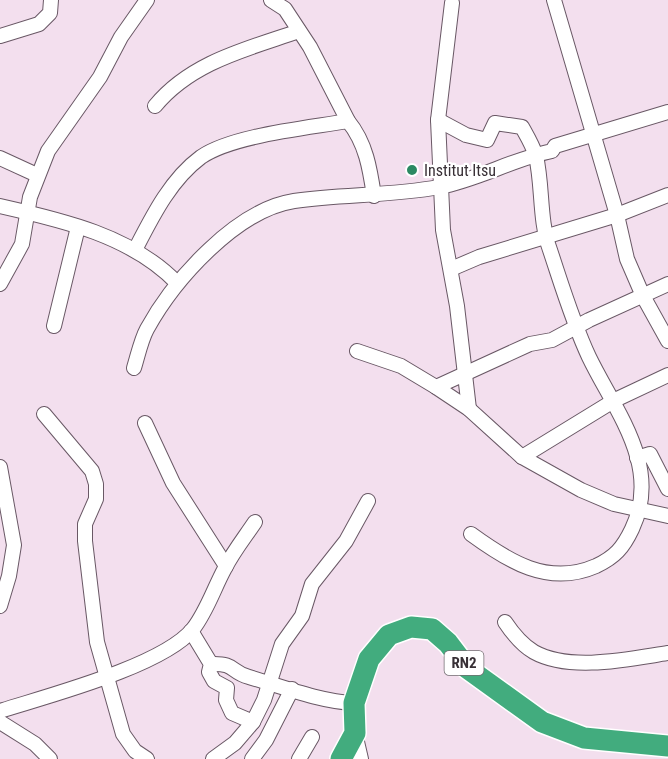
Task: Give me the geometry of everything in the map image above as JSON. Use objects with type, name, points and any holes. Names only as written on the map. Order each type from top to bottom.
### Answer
[{"type":"highway","name":"RN2","points":[[341,759],[355,732],[354,703],[369,659],[390,635],[411,627],[432,629],[448,643],[468,668],[542,722],[584,738],[668,746]]},
{"type":"street","points":[[0,36],[39,24],[50,7],[40,0]]},
{"type":"street","points":[[0,284],[22,244],[37,175],[48,151],[100,77],[121,37],[147,0]]},
{"type":"street","points":[[272,0],[285,9],[348,121],[356,130],[367,157],[374,196]]},
{"type":"street","points":[[554,0],[617,215],[627,258],[643,296],[668,341]]},
{"type":"street","points":[[452,3],[438,120],[443,230],[451,269],[468,409]]},
{"type":"street","points":[[155,106],[193,71],[233,53],[299,31]]},
{"type":"street","points":[[134,368],[146,331],[177,283],[242,221],[268,208],[293,201],[374,196],[441,187],[552,151],[555,146],[668,112]]},
{"type":"street","points":[[438,120],[466,135],[487,140],[495,123],[522,127],[535,155],[545,238],[577,326],[600,377],[628,426],[650,453],[668,489]]},
{"type":"street","points":[[135,250],[154,212],[179,179],[204,155],[254,138],[348,121]]},
{"type":"street","points":[[0,158],[37,175]]},
{"type":"street","points":[[451,269],[479,257],[617,215],[668,195]]},
{"type":"street","points":[[0,206],[78,226],[135,250],[159,264],[177,283]]},
{"type":"street","points":[[54,326],[78,226]]},
{"type":"street","points":[[436,387],[530,344],[552,340],[668,284]]},
{"type":"street","points":[[357,351],[401,366],[436,387],[468,409],[522,457],[581,490],[614,504],[668,516]]},
{"type":"street","points":[[522,457],[615,400],[668,375]]},
{"type":"street","points":[[44,414],[92,471],[96,484],[96,499],[85,524],[85,541],[97,642],[123,734],[135,751],[147,759]]},
{"type":"street","points":[[145,423],[173,483],[226,566]]},
{"type":"street","points":[[471,534],[501,556],[530,570],[582,571],[611,558],[623,549],[641,510],[650,453]]},
{"type":"street","points":[[0,467],[14,545],[9,576],[0,606]]},
{"type":"street","points":[[0,498],[9,513]]},
{"type":"street","points":[[213,759],[236,743],[253,722],[264,700],[282,644],[302,616],[312,584],[346,541],[368,501]]},
{"type":"street","points":[[0,711],[106,677],[156,655],[191,631],[226,566],[255,522]]},
{"type":"street","points":[[505,622],[519,641],[534,652],[568,662],[615,661],[668,653]]},
{"type":"street","points":[[191,631],[211,664],[209,672],[214,681],[226,688],[226,700],[232,713],[253,722]]},
{"type":"street","points":[[211,664],[226,663],[246,676],[269,681],[336,703],[354,703]]},
{"type":"street","points":[[252,759],[266,740],[292,688]]},
{"type":"street","points":[[0,722],[35,744],[50,759]]},
{"type":"street","points":[[355,732],[361,759]]},
{"type":"street","points":[[299,759],[312,737]]},
{"type":"place","name":"Institut Itsu","points":[[412,170]]}]
